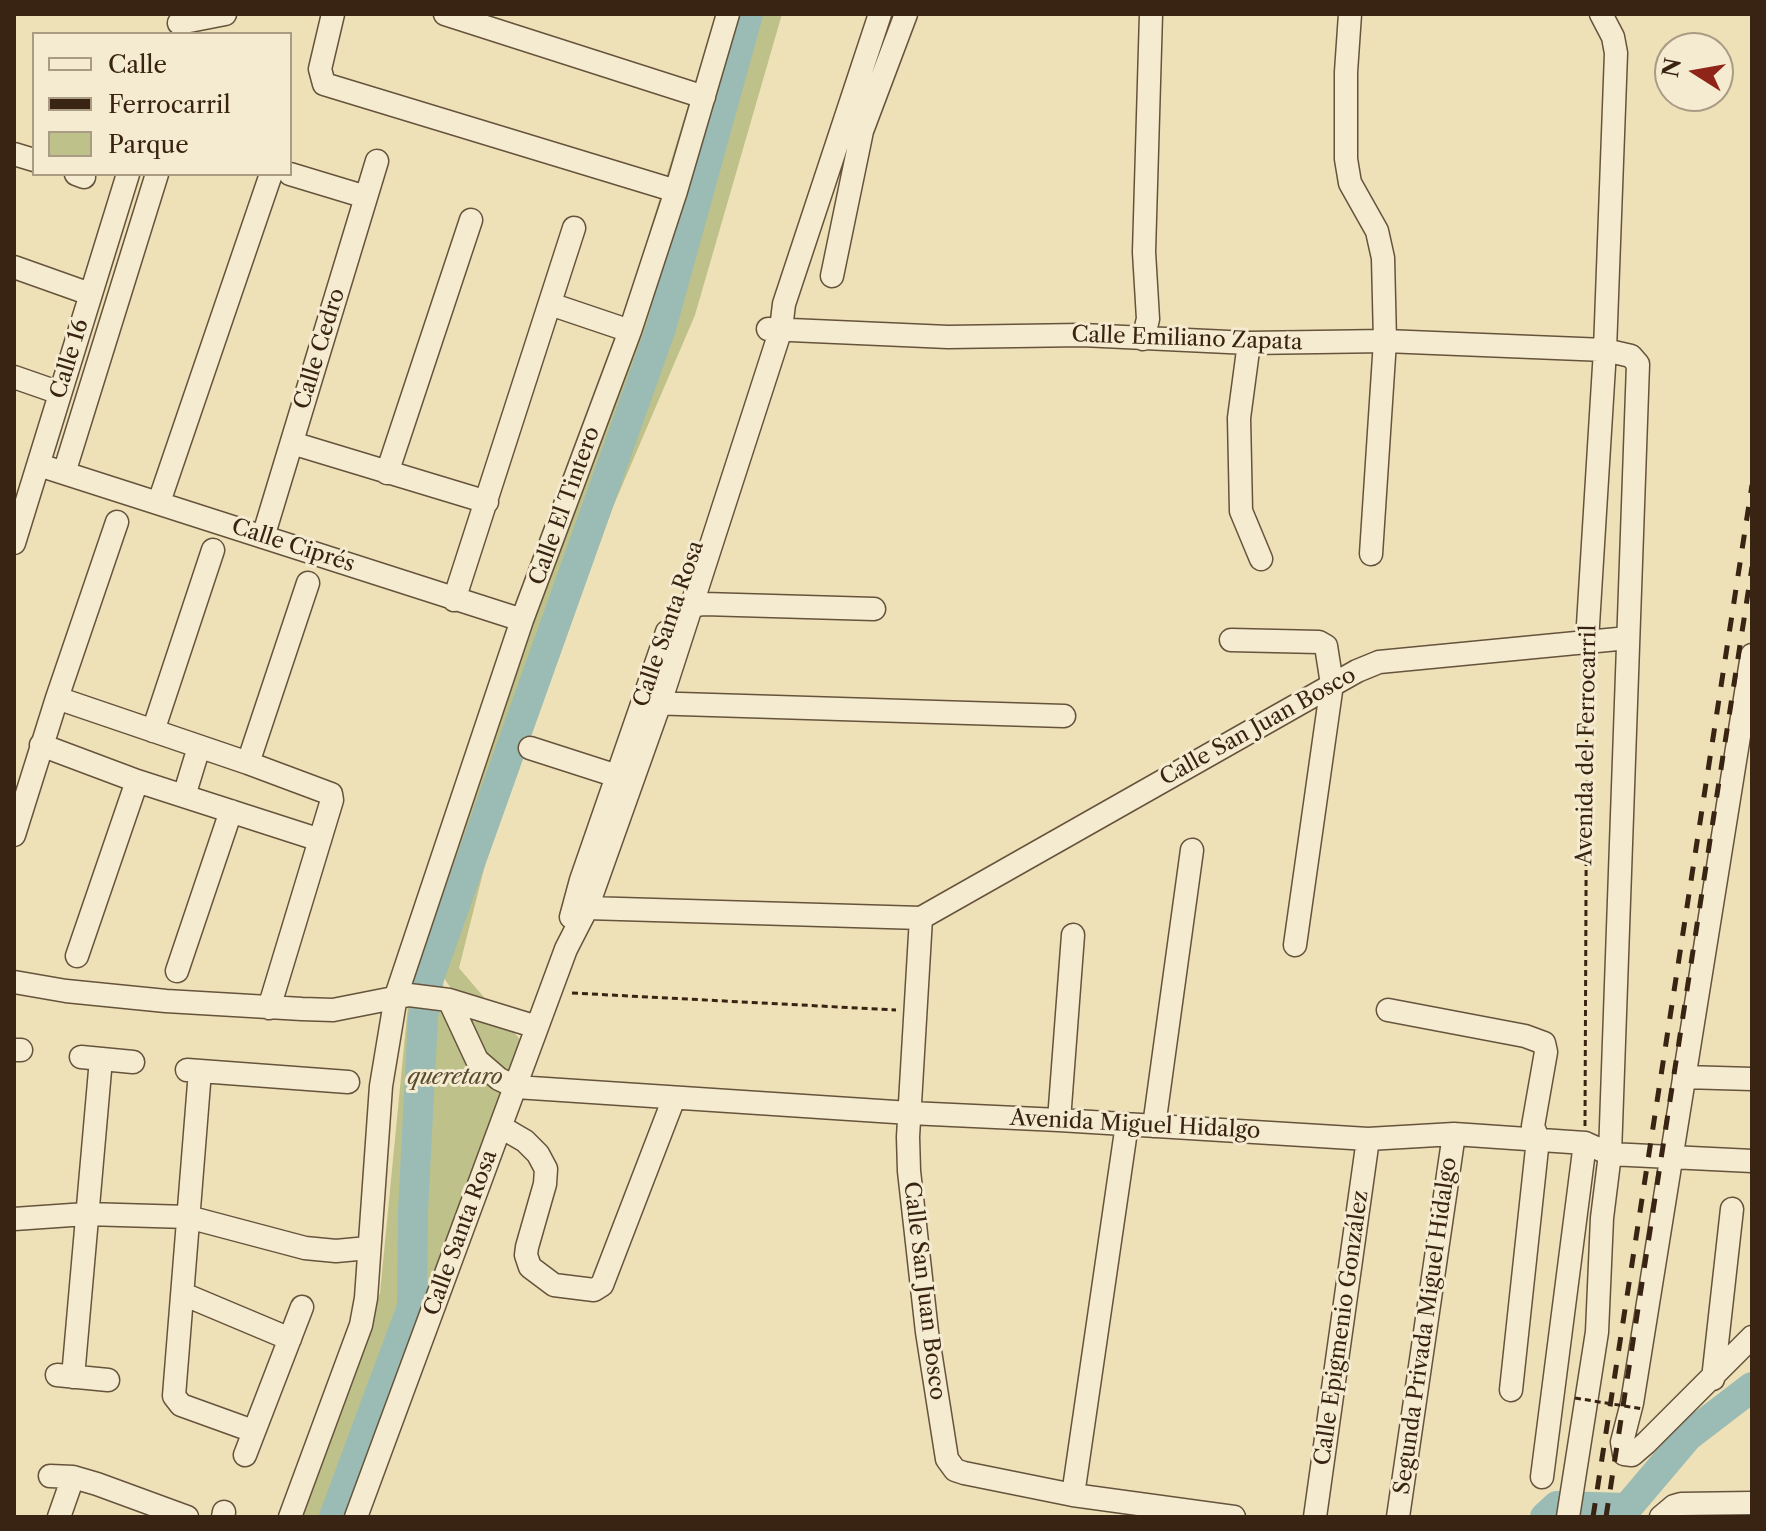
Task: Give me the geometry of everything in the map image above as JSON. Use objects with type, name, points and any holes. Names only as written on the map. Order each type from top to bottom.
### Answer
[{"type":"street","points":[[333,14],[320,69],[321,80],[328,85],[676,191]]},
{"type":"street","points":[[445,14],[704,97]]},
{"type":"street","name":"Calle El Tintero","points":[[290,1517],[361,1325],[366,1298],[381,1086],[402,995],[522,620],[630,331],[676,191],[728,14]]},
{"type":"street","name":"Calle Santa Rosa","points":[[356,1517],[566,949],[587,908],[616,804],[880,14]]},
{"type":"street","points":[[832,276],[862,131],[906,14]]},
{"type":"street","points":[[1146,329],[1144,252],[1151,14]]},
{"type":"street","points":[[1350,14],[1346,159],[1350,183],[1377,231],[1383,258],[1385,341],[1371,554]]},
{"type":"street","name":"Avenida del Ferrocarril","points":[[1587,641],[1605,350],[1616,53],[1613,37],[1601,14]]},
{"type":"street","points":[[178,24],[210,22]]},
{"type":"street","name":"Calle Cedro","points":[[263,537],[377,161]]},
{"type":"street","points":[[292,175],[366,197]]},
{"type":"street","name":"Calle 16","points":[[14,543],[127,176]]},
{"type":"street","points":[[64,473],[156,176]]},
{"type":"street","points":[[159,502],[270,176]]},
{"type":"street","points":[[387,473],[471,220]]},
{"type":"street","points":[[454,600],[574,228]]},
{"type":"street","points":[[14,267],[88,302],[112,319]]},
{"type":"street","points":[[550,304],[630,331]]},
{"type":"street","name":"Calle Emiliano Zapata","points":[[775,329],[948,337],[1082,335],[1146,329],[1192,342],[1385,341],[1605,350]]},
{"type":"street","points":[[1249,343],[1239,418],[1241,511],[1261,559]]},
{"type":"street","points":[[1568,1517],[1597,1332],[1602,1218],[1610,1154],[1639,373],[1638,364],[1631,356],[1605,350]]},
{"type":"street","points":[[14,377],[60,393]]},
{"type":"street","points":[[53,416],[80,424]]},
{"type":"street","points":[[292,443],[487,502]]},
{"type":"street","name":"Calle Ciprés","points":[[39,465],[522,620]]},
{"type":"street","points":[[14,835],[41,745],[117,522]]},
{"type":"street","points":[[153,731],[213,550]]},
{"type":"street","points":[[248,763],[308,583]]},
{"type":"street","points":[[683,607],[704,604],[874,609]]},
{"type":"street","name":"Calle San Juan Bosco","points":[[1085,1503],[955,1470],[945,1450],[927,1332],[909,1171],[921,918],[1332,684],[1379,662],[1628,638]]},
{"type":"street","points":[[1231,640],[1324,643],[1332,684],[1295,945]]},
{"type":"street","points":[[1752,655],[1632,1403],[1622,1442],[1624,1454],[1632,1455],[1646,1443],[1752,1337]]},
{"type":"street","points":[[57,698],[331,794],[332,800],[269,1008]]},
{"type":"street","points":[[651,703],[1064,716]]},
{"type":"street","name":"Calle Santa Rosa","points":[[566,949],[581,880],[616,804],[617,776],[651,703]]},
{"type":"street","points":[[41,745],[137,781],[320,840]]},
{"type":"street","points":[[184,796],[199,747]]},
{"type":"street","points":[[530,748],[617,776]]},
{"type":"street","points":[[77,956],[137,781]]},
{"type":"street","points":[[177,971],[231,811]]},
{"type":"street","points":[[1154,1126],[1192,850]]},
{"type":"street","points":[[587,908],[921,918]]},
{"type":"street","points":[[1059,1120],[1073,935]]},
{"type":"street","points":[[14,982],[66,991],[269,1008],[333,1010],[402,995],[444,999],[537,1027]]},
{"type":"street","points":[[444,999],[477,1060],[499,1079],[516,1087]]},
{"type":"street","points":[[1388,1010],[1525,1036],[1544,1043],[1546,1052],[1533,1126],[1538,1139],[1511,1390]]},
{"type":"street","points":[[108,1380],[65,1376],[86,1214],[91,1058],[133,1062]]},
{"type":"street","points":[[253,1431],[181,1405],[175,1400],[188,1217],[194,1070],[348,1082]]},
{"type":"street","points":[[1684,1077],[1752,1079]]},
{"type":"street","name":"Avenida Miguel Hidalgo","points":[[516,1087],[1368,1139],[1454,1134],[1538,1139],[1585,1143],[1610,1154],[1752,1161]]},
{"type":"street","points":[[501,1127],[525,1141],[538,1154],[546,1169],[545,1184],[527,1247],[530,1267],[554,1285],[594,1290],[602,1285],[674,1098]]},
{"type":"street","points":[[1127,1124],[1085,1503],[1232,1517]]},
{"type":"street","name":"Segunda Privada Miguel Hidalgo","points":[[1398,1517],[1454,1134]]},
{"type":"street","name":"Calle Epigmenio González","points":[[1315,1517],[1368,1139]]},
{"type":"street","points":[[1542,1477],[1585,1143]]},
{"type":"street","points":[[1713,1379],[1732,1209]]},
{"type":"street","points":[[14,1219],[86,1214],[188,1217],[305,1248],[336,1251],[368,1248]]},
{"type":"street","points":[[183,1294],[290,1339]]},
{"type":"street","points":[[245,1455],[302,1307]]},
{"type":"street","points":[[59,1517],[62,1477],[97,1484],[187,1517]]},
{"type":"street","points":[[1664,1515],[1681,1504],[1752,1503]]},
{"type":"path","name":"Avenida del Ferrocarril","points":[[1585,1143],[1587,641]]},
{"type":"path","points":[[550,992],[915,1011]]},
{"type":"path","points":[[1575,1398],[1643,1409]]},
{"type":"green space","name":"queretaro","points":[[716,14],[782,14],[695,315],[521,722],[459,968],[523,1043],[356,1517],[295,1517],[380,1293],[409,995],[476,1022],[415,939],[567,501]]},
{"type":"waterway","points":[[334,1517],[412,1307],[413,1211],[423,1018],[429,978],[661,328],[748,14]]},
{"type":"waterway","points":[[1545,1517],[1557,1506],[1627,1508],[1688,1436],[1752,1387]]},
{"type":"railway","points":[[1593,1517],[1752,485]]},
{"type":"railway","points":[[1606,1517],[1752,567]]}]
